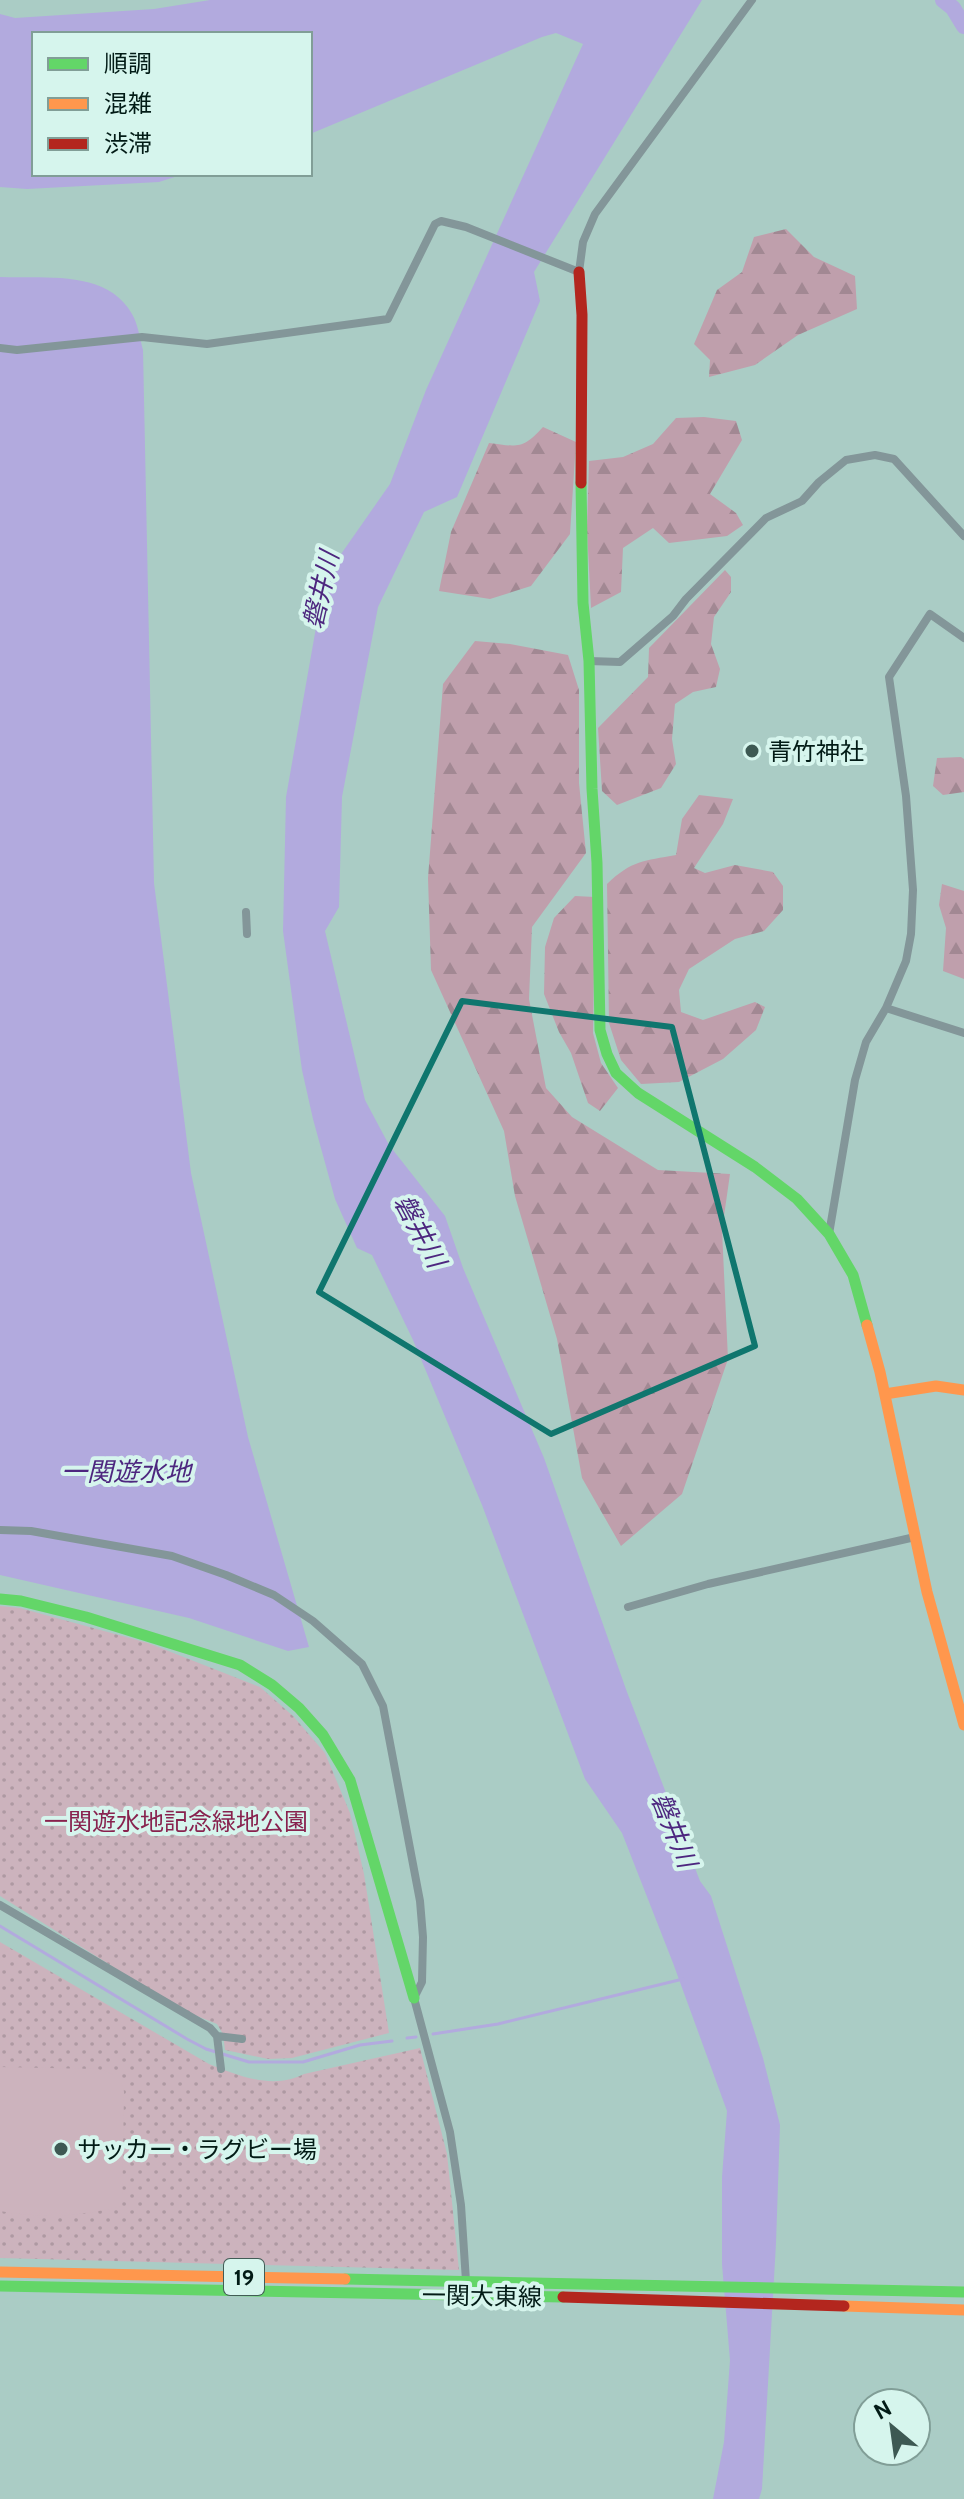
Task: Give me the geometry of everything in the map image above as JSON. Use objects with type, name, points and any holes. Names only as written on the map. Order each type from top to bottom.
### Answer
[{"type":"street","points":[[752,0],[595,214],[574,270],[582,315],[583,603],[589,661],[600,1030],[616,1073],[638,1093],[755,1167],[797,1199],[829,1234],[853,1275],[885,1394],[927,1592],[964,1725]]},
{"type":"street","points":[[0,348],[17,350],[142,337],[207,344],[388,319],[435,224],[445,221],[574,270]]},
{"type":"street","points":[[589,661],[620,662],[673,616],[766,518],[802,501],[846,460],[875,455],[894,459],[964,536]]},
{"type":"street","points":[[829,1234],[852,1113],[855,1080],[866,1042],[886,1008],[906,961],[911,934],[913,890],[906,796],[889,677],[930,614],[964,638]]},
{"type":"street","points":[[246,912],[247,934]]},
{"type":"street","points":[[886,1008],[964,1033]]},
{"type":"street","points":[[885,1394],[936,1386],[964,1390]]},
{"type":"street","points":[[0,1530],[31,1531],[172,1556],[226,1575],[274,1595],[313,1621],[362,1664],[383,1706],[420,1901],[422,1982],[414,1998]]},
{"type":"street","points":[[628,1607],[708,1584],[915,1537]]},
{"type":"street","points":[[0,1599],[86,1617],[240,1665],[272,1685],[299,1708],[323,1735],[350,1780],[450,2132],[461,2205],[466,2281]]},
{"type":"street","points":[[0,1905],[210,2028],[217,2036],[221,2069]]},
{"type":"street","points":[[217,2036],[242,2039]]},
{"type":"street","name":"一関大東線","points":[[0,2272],[964,2292]]},
{"type":"street","name":"一関大東線","points":[[0,2286],[487,2295],[964,2310]]},
{"type":"highlighted area","points":[[462,1001],[672,1027],[755,1346],[551,1434],[319,1292]]},
{"type":"green space","points":[[786,229],[814,257],[855,276],[857,309],[798,335],[755,365],[709,377],[710,360],[694,344],[717,290],[742,272],[754,237]]},
{"type":"green space","points":[[676,418],[736,421],[742,440],[710,494],[736,513],[743,525],[727,536],[669,543],[653,528],[623,548],[621,592],[591,608],[587,529],[589,461],[623,457],[653,444]]},
{"type":"green space","points":[[543,427],[576,442],[570,534],[531,586],[490,599],[439,591],[451,532],[489,443],[519,445]]},
{"type":"green space","points":[[725,570],[731,577],[731,592],[714,617],[711,644],[720,669],[716,687],[693,692],[675,704],[672,739],[676,764],[661,788],[617,805],[602,791],[598,728],[648,677],[649,648]]},
{"type":"green space","points":[[475,641],[568,655],[579,690],[579,783],[586,853],[532,927],[529,999],[546,1088],[572,1117],[658,1170],[730,1174],[722,1230],[728,1359],[682,1494],[621,1546],[582,1478],[557,1339],[515,1196],[504,1131],[431,970],[428,878],[443,684]]},
{"type":"green space","points":[[937,758],[964,759],[964,792],[943,795],[933,786]]},
{"type":"green space","points":[[699,795],[733,799],[723,824],[694,868],[705,873],[735,865],[773,872],[783,886],[783,910],[764,931],[735,939],[689,969],[679,990],[681,1012],[703,1020],[755,1002],[765,1007],[756,1030],[723,1059],[679,1082],[641,1084],[621,1060],[609,1023],[607,884],[631,866],[676,855],[682,819]]},
{"type":"green space","points":[[942,884],[964,891],[964,979],[943,971],[946,928],[939,905]]},
{"type":"green space","points":[[575,896],[595,897],[593,1033],[601,1063],[618,1088],[600,1111],[588,1103],[571,1053],[544,994],[545,947],[554,918]]},
{"type":"green space","name":"一関遊水地記念緑地公園","points":[[0,1606],[20,1608],[148,1643],[260,1687],[293,1716],[325,1753],[350,1813],[364,1874],[389,2033],[292,2058],[268,2059],[225,2050],[223,2034],[217,2024],[182,2010],[0,1896]]},
{"type":"green space","points":[[0,1942],[209,2064],[244,2077],[280,2081],[420,2048],[447,2154],[459,2270],[0,2258]]},
{"type":"green space","name":"サッカー・ラグビー場","points":[[0,2067],[96,2069],[118,2079],[124,2092],[122,2206],[61,2215],[0,2211]]},
{"type":"water","name":"磐井川","points":[[210,0],[702,0],[534,272],[540,301],[457,497],[424,512],[378,607],[342,797],[339,907],[325,931],[365,1100],[389,1145],[445,1216],[463,1268],[544,1458],[627,1692],[700,1881],[711,1896],[763,2058],[780,2125],[776,2243],[759,2499],[713,2499],[724,2442],[730,2360],[722,2264],[722,2177],[727,2111],[622,1833],[585,1779],[482,1505],[413,1340],[372,1255],[357,1248],[335,1199],[302,1070],[283,931],[286,797],[320,605],[339,557],[390,484],[426,390],[583,44],[556,33],[542,37],[312,133],[312,32],[32,32],[32,176],[178,176],[159,182],[27,189],[0,187],[0,14],[15,18],[154,9]]},
{"type":"water","name":"一関遊水地","points":[[0,277],[73,279],[107,290],[121,300],[132,314],[143,350],[154,883],[191,1173],[248,1437],[309,1647],[288,1651],[189,1618],[0,1575]]},
{"type":"waterway","points":[[943,0],[953,8],[964,26]]},
{"type":"waterway","points":[[0,1926],[187,2039],[206,2049],[249,2062],[303,2062],[360,2045],[392,2041]]},
{"type":"waterway","points":[[433,2034],[498,2024],[683,1979]]},
{"type":"waterway","points":[[407,2038],[416,2037]]},
{"type":"traffic: fast","points":[[581,483],[583,603],[589,661],[597,863],[600,1030],[607,1054],[616,1073],[638,1093],[755,1167],[797,1199],[829,1234],[853,1275],[867,1325]]},
{"type":"traffic: fast","points":[[0,1599],[86,1617],[240,1665],[272,1685],[299,1708],[323,1735],[350,1780],[414,1998]]},
{"type":"traffic: fast","points":[[345,2279],[964,2292]]},
{"type":"traffic: fast","points":[[0,2286],[563,2297]]},
{"type":"traffic: slow","points":[[867,1325],[927,1592],[964,1725]]},
{"type":"traffic: slow","points":[[885,1394],[936,1386],[964,1390]]},
{"type":"traffic: slow","points":[[0,2272],[345,2279]]},
{"type":"traffic: slow","points":[[844,2306],[964,2310]]},
{"type":"traffic: jam","points":[[579,272],[582,315],[581,483]]},
{"type":"traffic: jam","points":[[563,2297],[844,2306]]},
{"type":"place","name":"青竹神社","points":[[752,751]]},
{"type":"place","name":"サッカー・ラグビー場","points":[[61,2149]]}]
